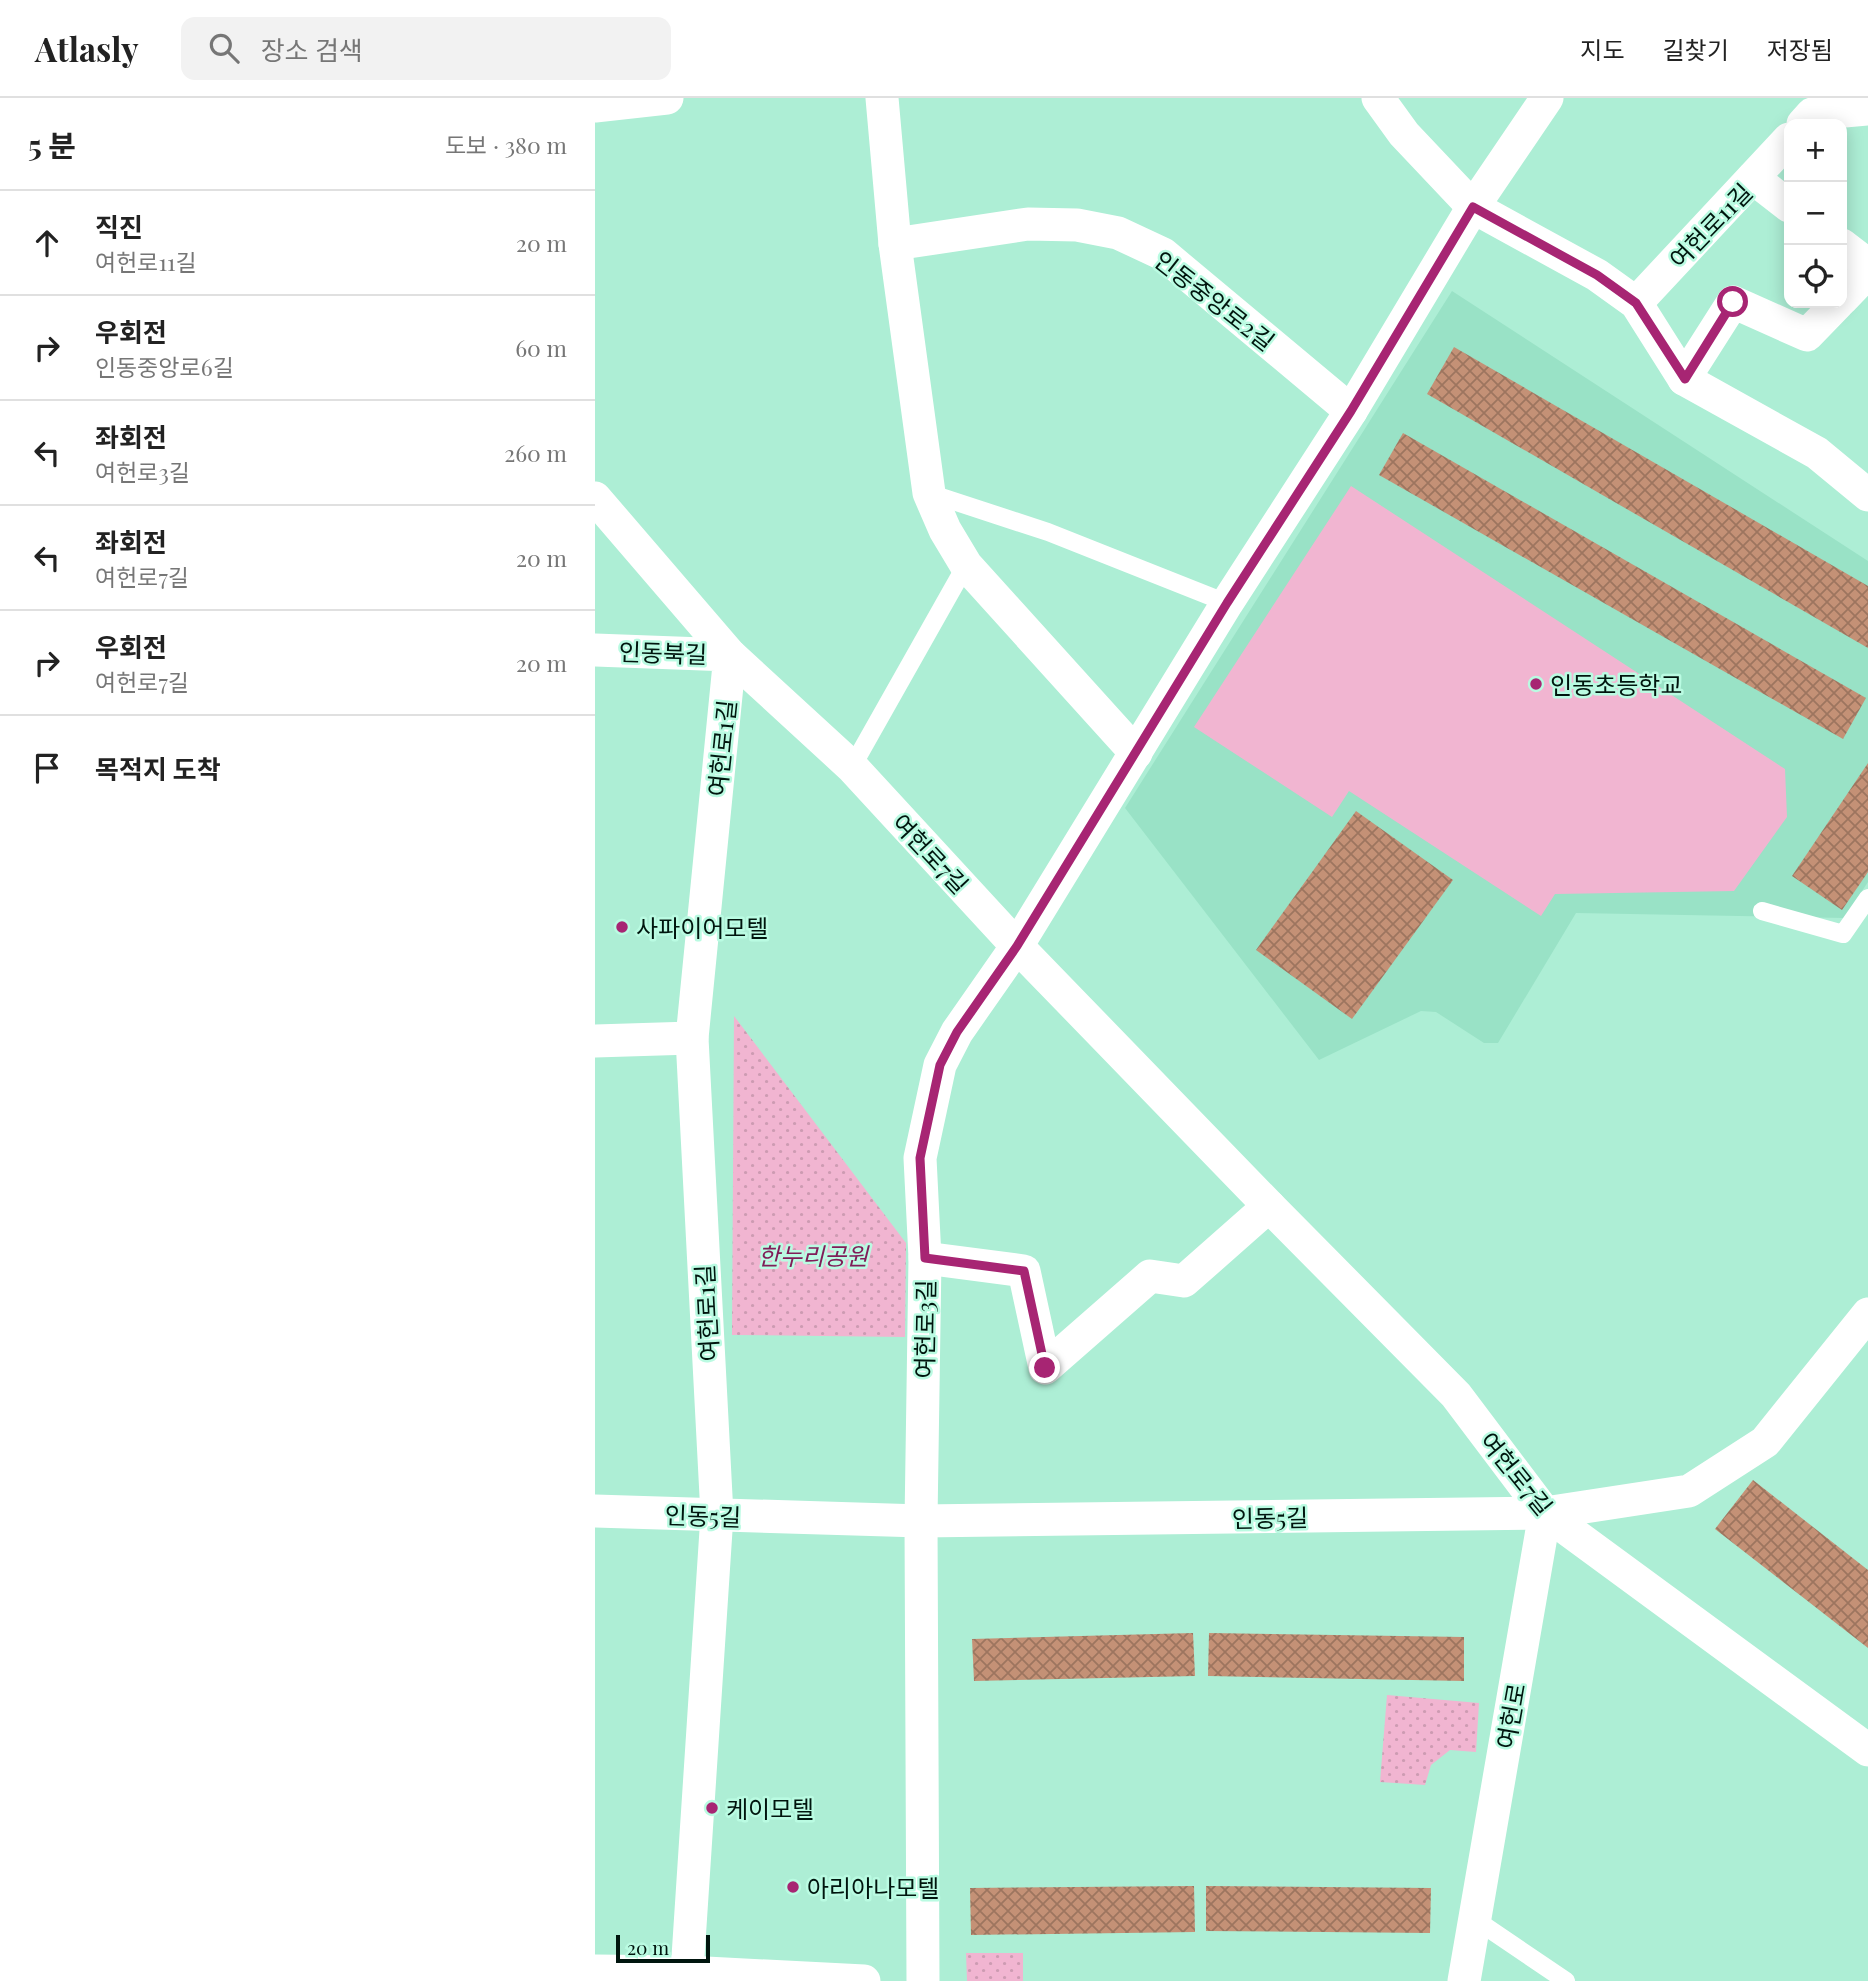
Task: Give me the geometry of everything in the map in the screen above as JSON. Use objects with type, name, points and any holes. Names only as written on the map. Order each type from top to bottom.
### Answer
[{"type":"street","points":[[595,106],[667,98]]},
{"type":"street","points":[[881,98],[895,244],[929,493],[945,530],[966,565],[1136,752]]},
{"type":"street","points":[[1378,98],[1404,134],[1473,207],[1597,275],[1636,303],[1685,379],[1817,453],[1868,495]]},
{"type":"street","name":"여헌로3길","points":[[923,1981],[921,1521],[925,1258],[920,1158],[940,1065],[957,1032],[1017,946],[1227,603],[1351,411],[1473,207],[1547,98]]},
{"type":"street","points":[[1808,119],[1812,114],[1868,109]]},
{"type":"street","points":[[1753,178],[1784,144]]},
{"type":"street","name":"여헌로11길","points":[[1636,303],[1753,178],[1784,202]]},
{"type":"street","name":"인동중앙로2길","points":[[895,244],[1028,224],[1077,225],[1118,233],[1163,254],[1351,411]]},
{"type":"street","points":[[1847,249],[1868,265]]},
{"type":"street","points":[[1847,294],[1868,272]]},
{"type":"street","points":[[1685,379],[1733,302],[1807,335],[1833,308]]},
{"type":"street","name":"여헌로7길","points":[[595,498],[730,655],[852,767],[1017,946],[1456,1395],[1545,1513],[1868,1750]]},
{"type":"street","name":"인동북길","points":[[595,650],[730,655]]},
{"type":"street","name":"여헌로1길","points":[[687,1972],[717,1515],[692,1038],[730,655]]},
{"type":"street","points":[[595,1041],[692,1038]]},
{"type":"street","points":[[925,1258],[1024,1271],[1045,1368],[1150,1276],[1184,1281],[1269,1206]]},
{"type":"street","name":"인동5길","points":[[595,1511],[921,1521],[1545,1513],[1689,1491],[1765,1442],[1868,1314]]},
{"type":"street","name":"여헌로","points":[[1464,1981],[1545,1513]]},
{"type":"street","points":[[595,1971],[687,1972],[864,1981]]},
{"type":"lane","points":[[929,493],[1048,532],[1227,603]]},
{"type":"lane","points":[[852,767],[966,565]]},
{"type":"lane","points":[[1762,911],[1843,934],[1868,898]]},
{"type":"lane","points":[[1476,1920],[1566,1981]]},
{"type":"shaded area","name":"인동초등학교","points":[[1452,291],[1868,561],[1868,882],[1844,918],[1576,913],[1498,1043],[1484,1043],[1436,1012],[1421,1011],[1319,1060],[1125,808]]},
{"type":"green space","points":[[1351,486],[1785,769],[1787,817],[1734,891],[1555,894],[1541,916],[1349,791],[1332,817],[1194,727]]},
{"type":"green space","name":"한누리공원","points":[[734,1016],[906,1243],[905,1337],[732,1335]]},
{"type":"green space","points":[[1387,1695],[1479,1703],[1476,1752],[1450,1750],[1431,1765],[1425,1785],[1380,1782]]},
{"type":"green space","points":[[966,1953],[1023,1953],[1023,1981],[967,1981]]},
{"type":"building","points":[[1454,347],[1868,586],[1868,648],[1427,394]]},
{"type":"building","points":[[1403,433],[1866,698],[1843,739],[1379,475]]},
{"type":"building","points":[[1868,763],[1868,872],[1842,910],[1792,876]]},
{"type":"building","points":[[1356,811],[1453,880],[1352,1019],[1256,950]]},
{"type":"building","points":[[1753,1480],[1868,1570],[1868,1648],[1715,1529]]},
{"type":"building","points":[[1193,1633],[1195,1676],[974,1681],[972,1639]]},
{"type":"building","points":[[1209,1633],[1464,1637],[1464,1681],[1208,1676]]},
{"type":"building","points":[[1194,1886],[1195,1932],[971,1935],[970,1888]]},
{"type":"building","points":[[1206,1886],[1431,1888],[1430,1933],[1206,1931]]},
{"type":"place","name":"인동초등학교","points":[[1536,684]]},
{"type":"place","name":"사파이어모텔","points":[[622,927]]},
{"type":"place","name":"케이모텔","points":[[712,1808]]},
{"type":"place","name":"아리아나모텔","points":[[793,1887]]},
{"type":"route","points":[[1045,1368],[1024,1271],[925,1258],[920,1158],[940,1065],[957,1032],[1017,946],[1227,603],[1351,411],[1473,207],[1597,275],[1636,303],[1685,379],[1733,302]]}]
